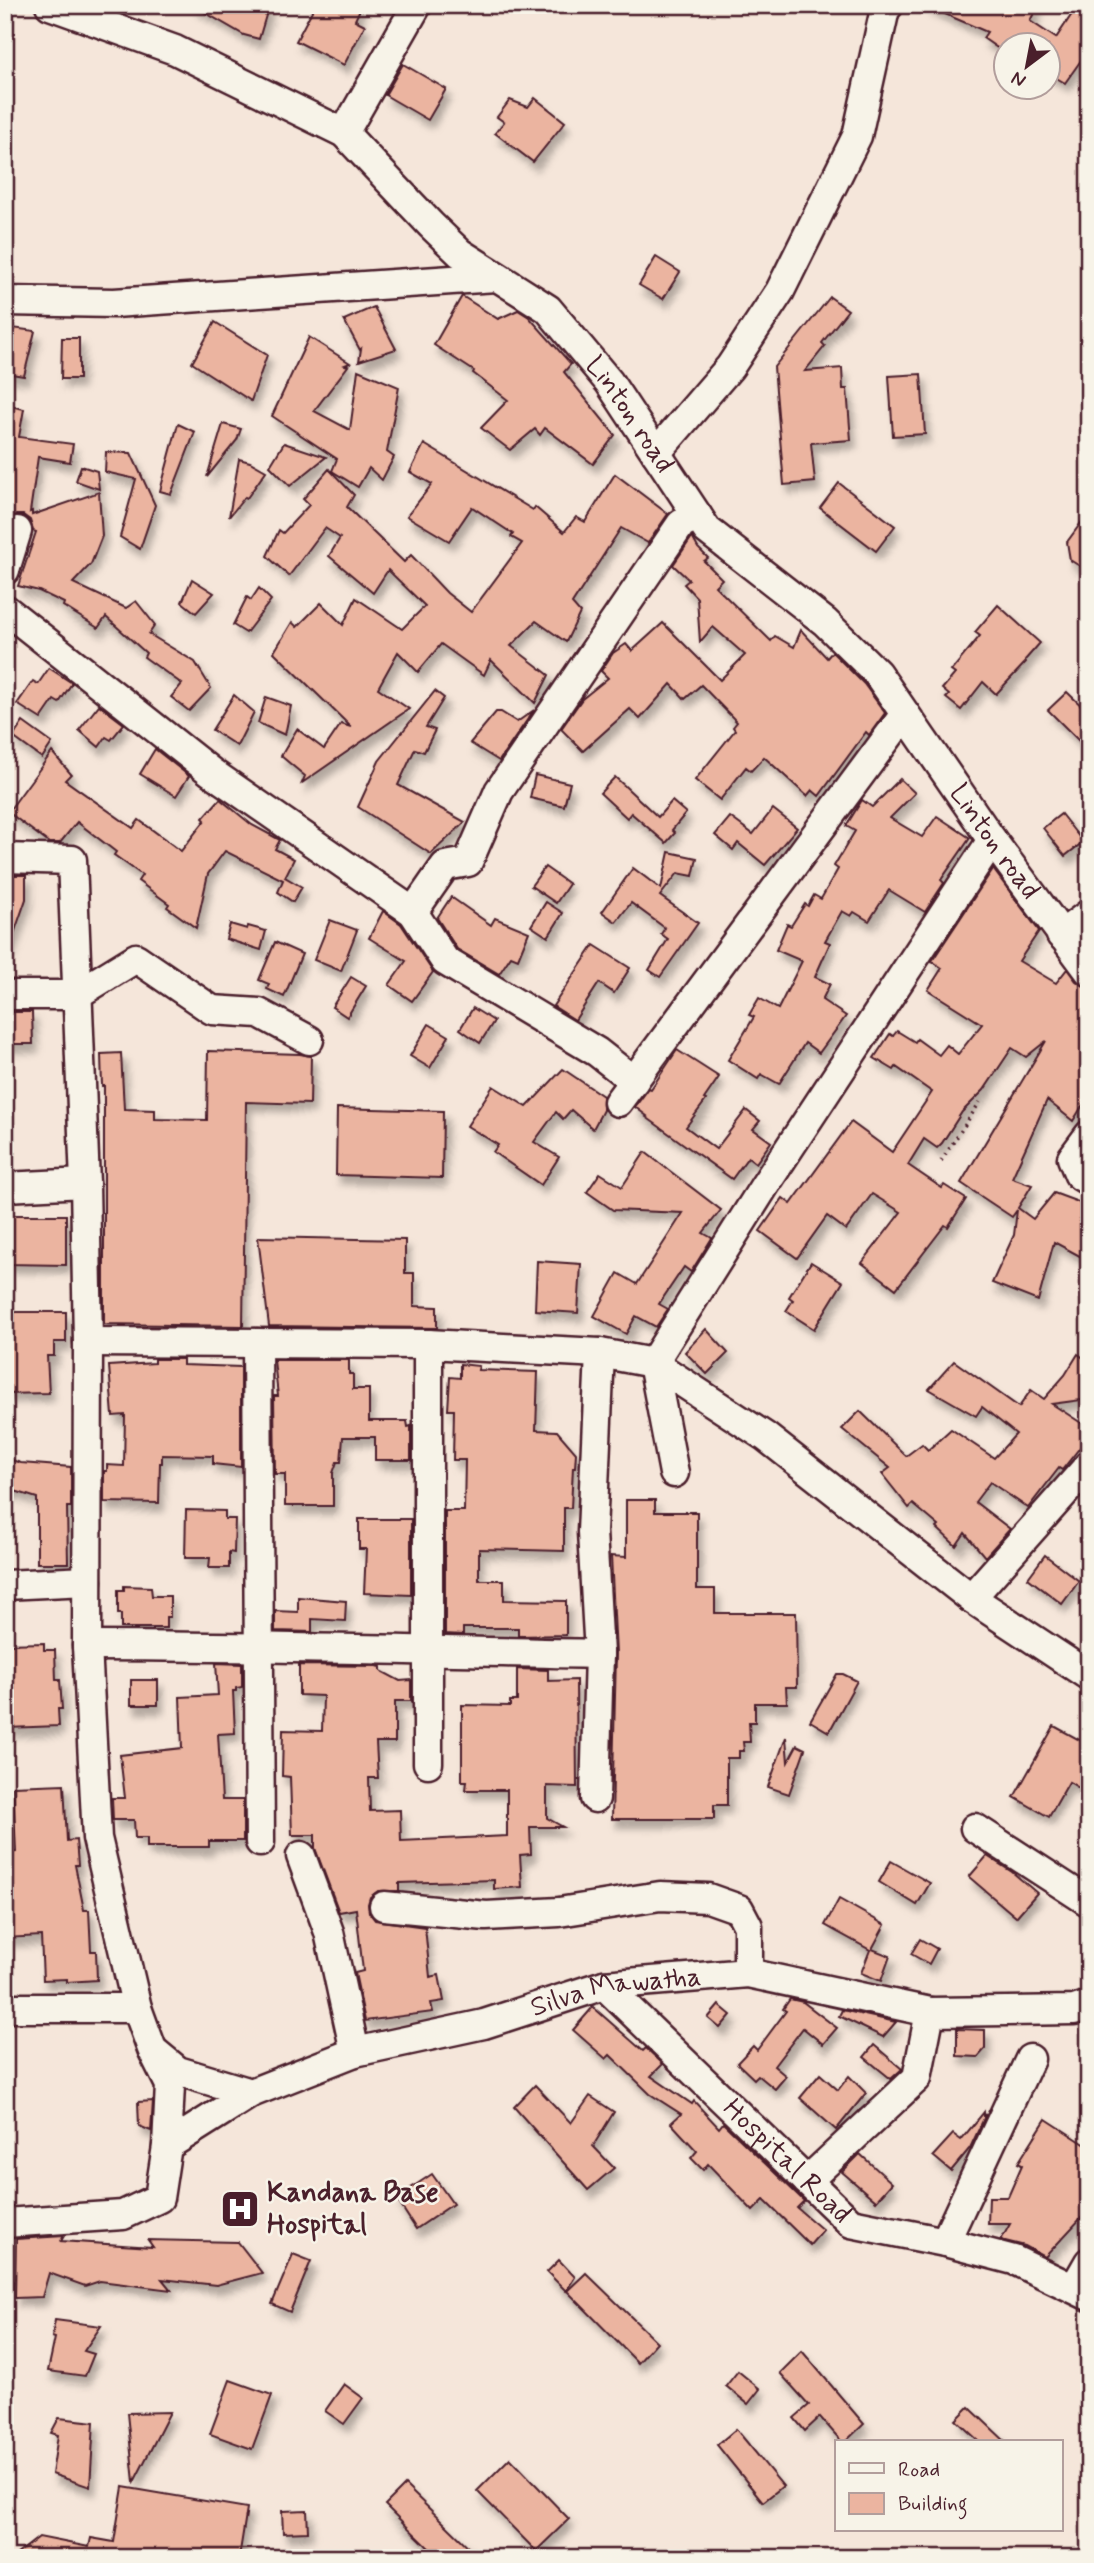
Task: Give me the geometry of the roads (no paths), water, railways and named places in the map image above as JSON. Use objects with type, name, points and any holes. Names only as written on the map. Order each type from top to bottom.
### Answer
[{"type":"street","name":"Linton road","points":[[50,5],[175,50],[344,133],[460,253],[548,309],[610,382],[707,530],[825,622],[877,673],[992,840],[1089,971]]},
{"type":"street","points":[[344,133],[416,5]]},
{"type":"street","points":[[656,453],[730,367],[780,291],[857,136],[885,9],[889,5]]},
{"type":"street","points":[[5,301],[114,303],[496,277]]},
{"type":"street","points":[[413,912],[445,866],[468,862],[499,790],[681,524],[697,515]]},
{"type":"street","points":[[5,570],[17,531]]},
{"type":"street","points":[[5,609],[211,772],[413,912],[445,961],[597,1052],[626,1091],[905,714]]},
{"type":"street","points":[[674,1473],[653,1363],[765,1185],[992,840]]},
{"type":"street","points":[[5,858],[72,860],[89,1342],[87,1646],[97,1838],[137,2008],[152,2049],[170,2085],[167,2146],[159,2198],[123,2216],[5,2223]]},
{"type":"street","points":[[1061,934],[1089,914]]},
{"type":"street","points":[[5,995],[76,995],[136,958],[212,1010],[259,1013],[309,1041]]},
{"type":"street","points":[[1089,1135],[1072,1158],[1079,1175],[1089,1181]]},
{"type":"street","points":[[5,1187],[85,1183]]},
{"type":"street","points":[[89,1342],[428,1343],[600,1353],[653,1363],[766,1437],[971,1598],[1089,1676]]},
{"type":"street","points":[[257,1343],[260,1842]]},
{"type":"street","points":[[428,1343],[428,1763]]},
{"type":"street","points":[[595,1798],[599,1654],[592,1532],[600,1353]]},
{"type":"street","points":[[971,1598],[1089,1465]]},
{"type":"street","points":[[5,1585],[87,1581]]},
{"type":"street","points":[[87,1646],[258,1646],[599,1654]]},
{"type":"street","points":[[975,1828],[1089,1902]]},
{"type":"street","points":[[301,1856],[329,1932],[355,2052]]},
{"type":"street","points":[[384,1906],[486,1916],[559,1912],[660,1896],[708,1898],[739,1909],[748,1926],[748,1973]]},
{"type":"street","name":"Silva Mawatha","points":[[167,2146],[251,2093],[355,2052],[484,2024],[604,1985],[748,1973],[930,2011],[1074,2010],[1089,2006]]},
{"type":"street","name":"Hospital Road","points":[[604,1985],[851,2223],[945,2242],[1014,2260],[1081,2292]]},
{"type":"street","points":[[5,2008],[137,2008]]},
{"type":"street","points":[[807,2181],[917,2078],[930,2011]]},
{"type":"street","points":[[152,2049],[178,2071],[251,2093]]},
{"type":"street","points":[[945,2242],[1030,2059]]},
{"type":"street","points":[[1081,2292],[1089,2262]]},
{"type":"place","name":"Kandana Base Hospital","points":[[240,2209]]}]
